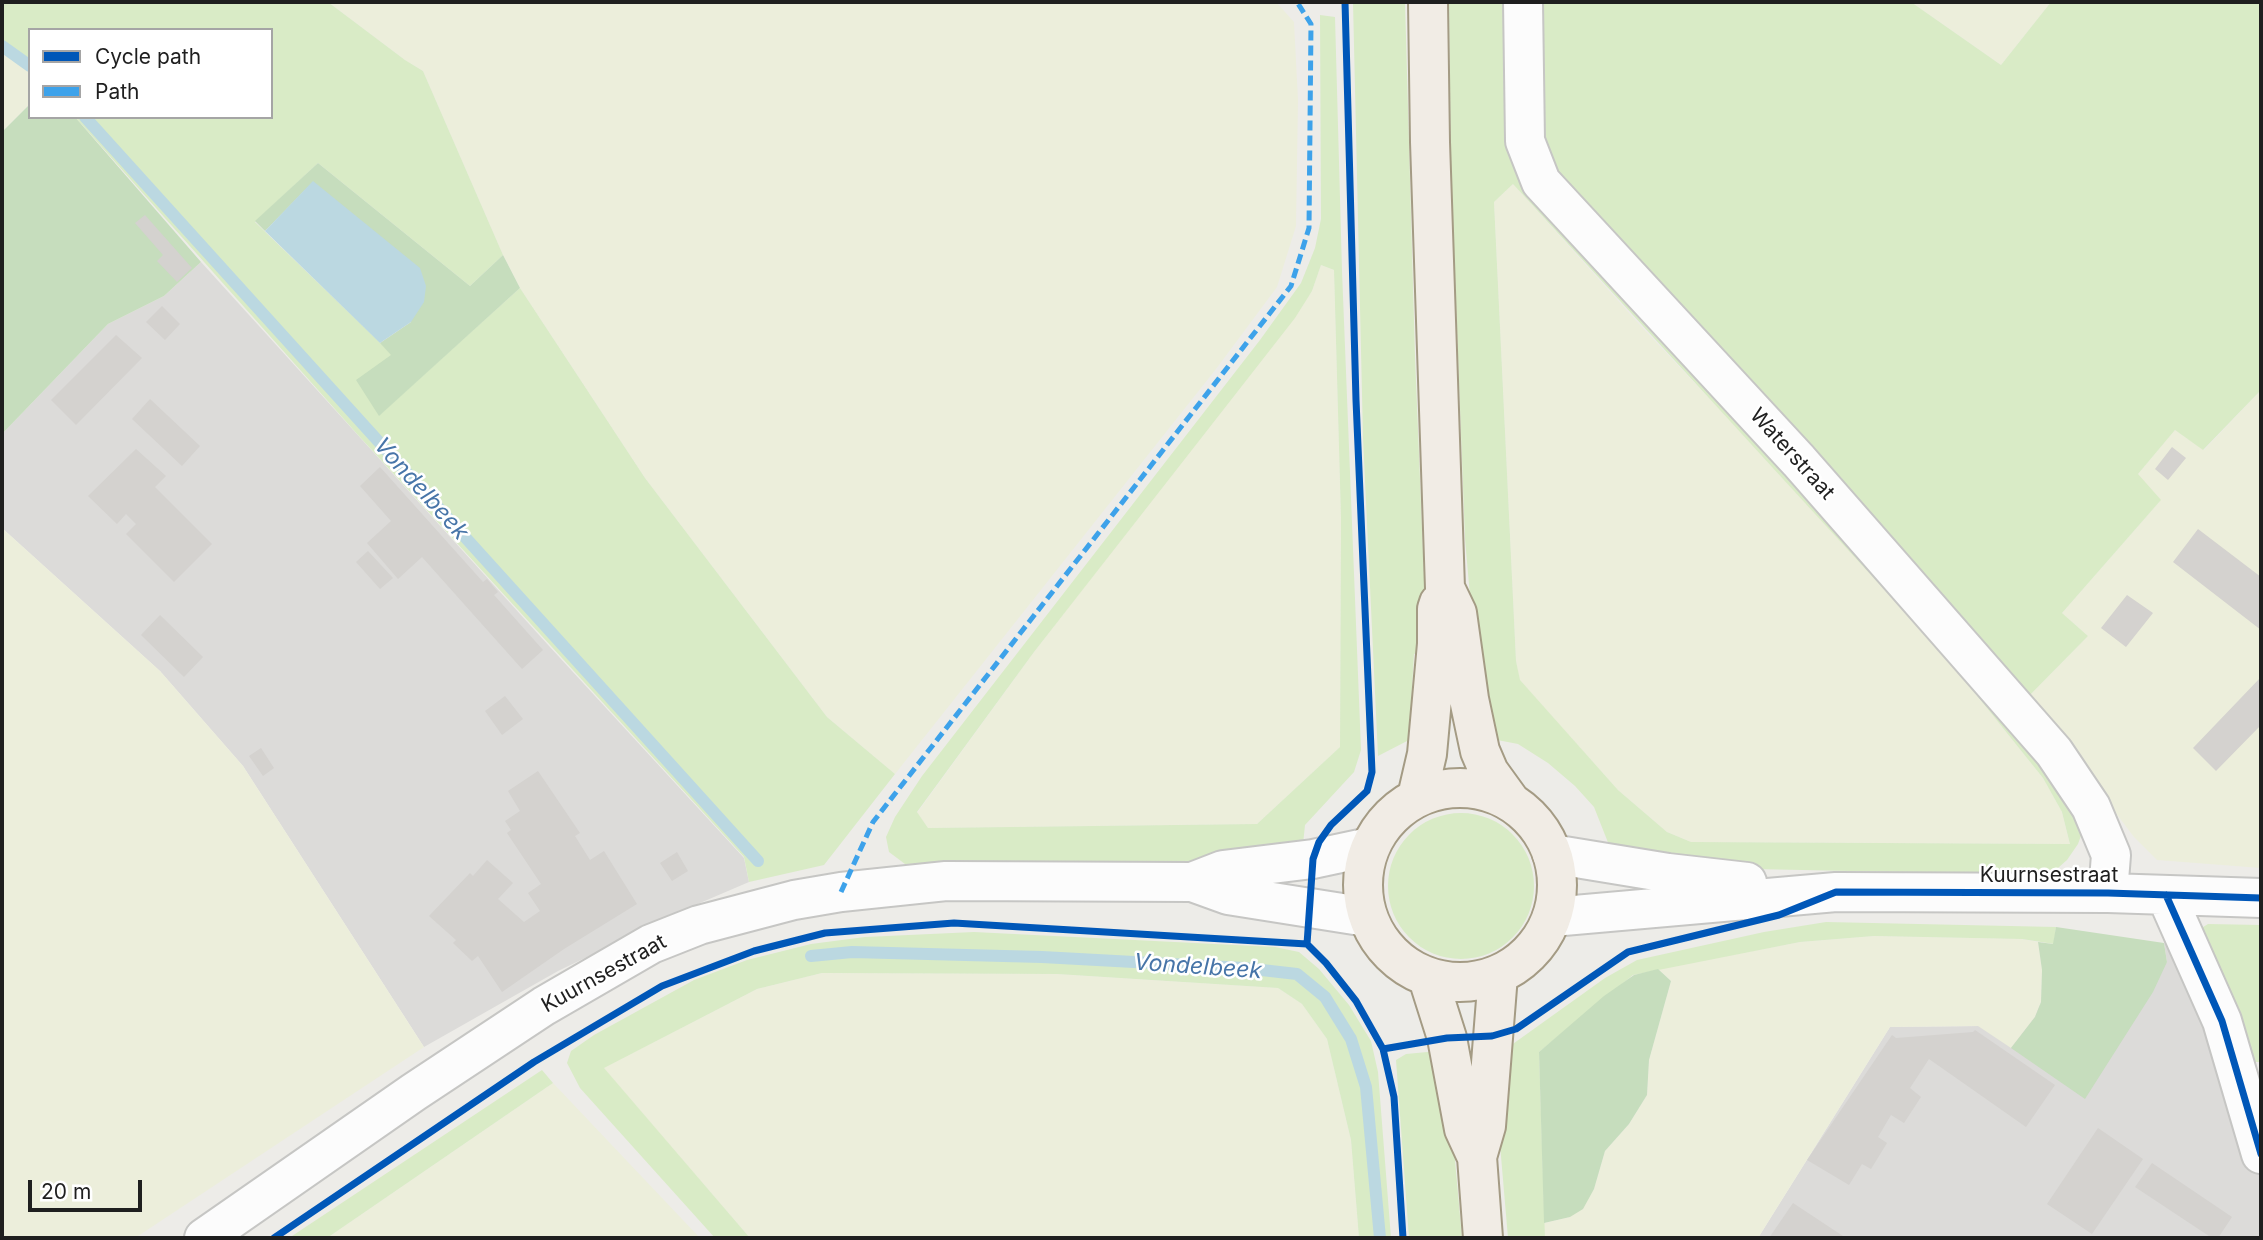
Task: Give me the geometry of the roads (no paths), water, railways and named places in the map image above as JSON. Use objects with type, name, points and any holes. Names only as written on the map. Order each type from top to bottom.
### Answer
[{"type":"main road","points":[[1428,2],[1430,142],[1446,588],[1457,613],[1469,699],[1480,751],[1489,772],[1510,802],[1535,824],[1552,854],[1557,885],[1552,917],[1543,936],[1531,952],[1498,975],[1475,981],[1451,982],[1428,978],[1402,964],[1381,943],[1367,917],[1361,882],[1370,847],[1389,817],[1417,797],[1448,788],[1480,789],[1510,802]]},
{"type":"main road","points":[[1417,797],[1427,754],[1437,644],[1437,609],[1446,588]]},
{"type":"main road","points":[[1483,1238],[1477,1157],[1486,1126],[1498,975]]},
{"type":"main road","points":[[1428,978],[1447,1038],[1464,1129],[1477,1157]]},
{"type":"street","name":"Waterstraat","points":[[1523,2],[1525,141],[1541,182],[1799,461],[2054,752],[2091,807],[2111,855],[2108,893]]},
{"type":"street","name":"Kuurnsestraat","points":[[1192,882],[1223,870],[1312,859],[1370,847]]},
{"type":"street","name":"Kuurnsestraat","points":[[1552,854],[1668,873],[1836,892]]},
{"type":"street","name":"Kuurnsestraat","points":[[204,1238],[414,1092],[544,1006],[651,944],[699,925],[794,900],[841,892],[946,881],[1192,882],[1228,895],[1367,917]]},
{"type":"street","name":"Kuurnsestraat","points":[[1552,917],[1836,892],[2108,893],[2261,898]]},
{"type":"street","points":[[2166,895],[2222,1021],[2261,1154]]},
{"type":"water","points":[[313,181],[420,268],[426,286],[424,302],[411,322],[380,343],[265,231]]},
{"type":"waterway","name":"Vondelbeek","points":[[2,46],[28,65]]},
{"type":"waterway","name":"Vondelbeek","points":[[87,119],[758,861]]},
{"type":"waterway","name":"Vondelbeek","points":[[811,956],[852,952],[1042,957],[1244,968],[1297,974],[1325,997],[1351,1039],[1366,1087],[1380,1238]]}]
